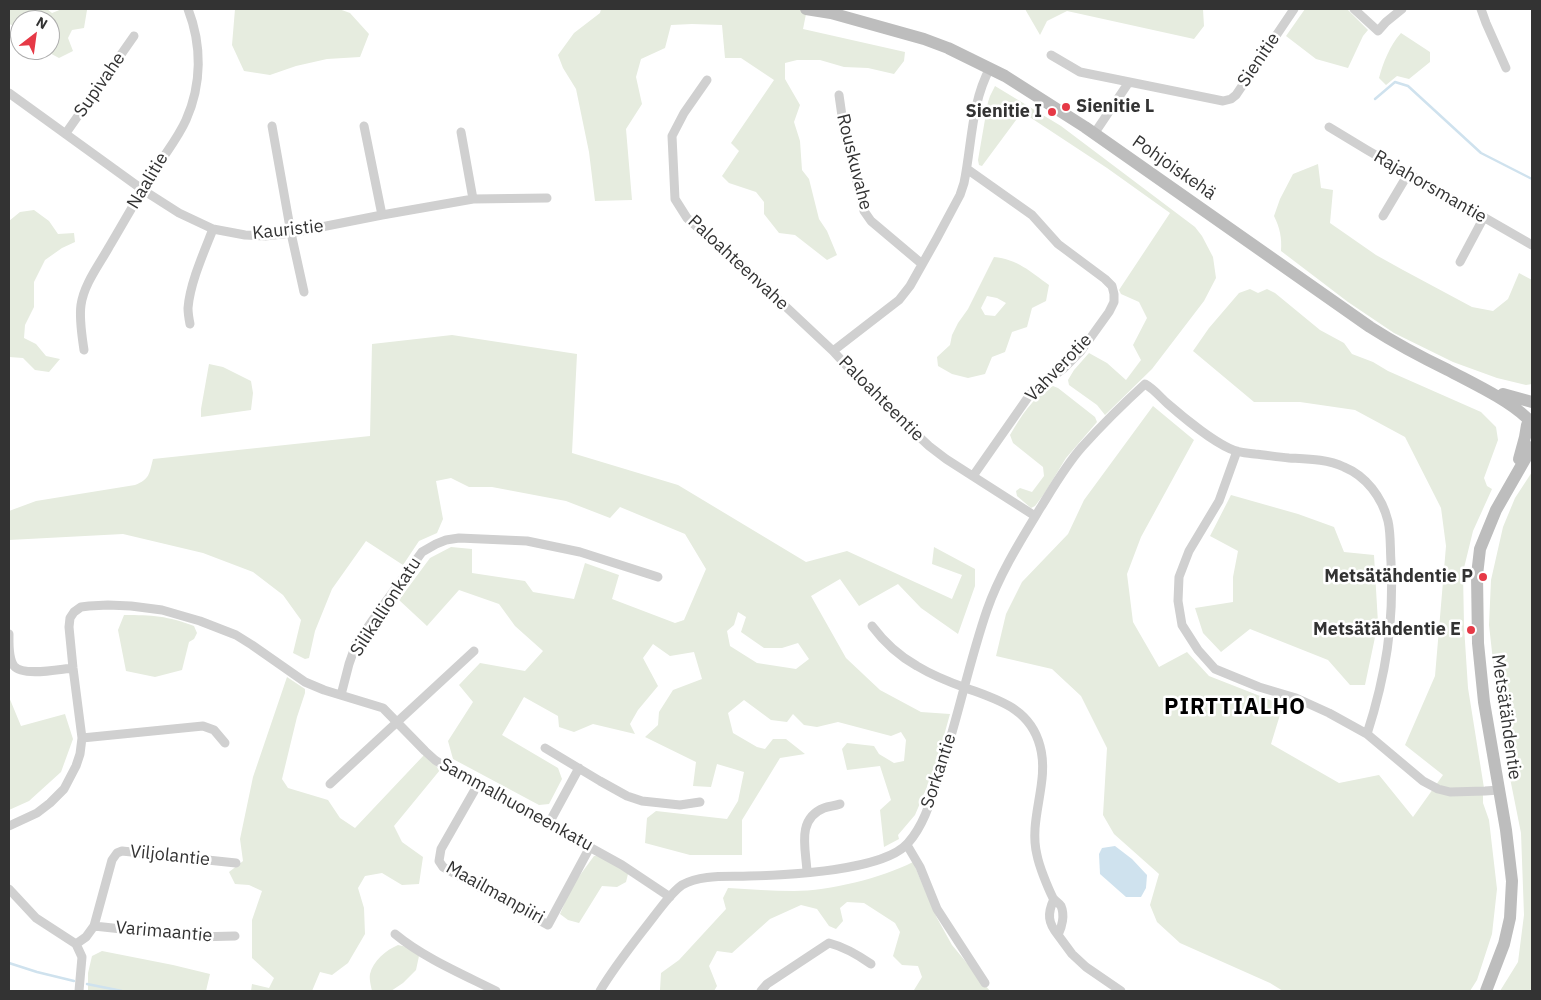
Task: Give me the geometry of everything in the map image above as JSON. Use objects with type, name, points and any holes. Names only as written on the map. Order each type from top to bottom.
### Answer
[{"type":"main road","name":"Pohjoiskehä","points":[[806,9],[831,11],[924,39],[990,68],[1052,105],[1370,327],[1400,346],[1477,385],[1516,408],[1530,420]]},
{"type":"main road","name":"Pohjoiskehä","points":[[1477,385],[1520,400],[1532,402]]},
{"type":"main road","name":"Metsätähdentie","points":[[1512,480],[1530,420]]},
{"type":"main road","name":"Metsätähdentie","points":[[1486,991],[1504,944],[1511,911],[1512,881],[1506,830],[1484,702],[1478,643],[1477,574],[1480,549],[1496,510],[1532,447]]},
{"type":"street","name":"Naalitie","points":[[84,350],[81,305],[84,293],[92,276],[185,121],[194,97],[199,73],[198,43],[188,9]]},
{"type":"street","points":[[1354,9],[1378,32],[1386,22],[1402,9]]},
{"type":"street","points":[[1481,9],[1506,68]]},
{"type":"street","name":"Sienitie","points":[[1051,55],[1080,72],[1223,101],[1231,99],[1241,88],[1290,10]]},
{"type":"street","name":"Supivahe","points":[[66,133],[134,36]]},
{"type":"street","name":"Paloahteentie","points":[[990,68],[982,82],[976,105],[967,169],[960,195],[910,286],[899,300],[833,351],[922,441],[946,459],[1035,516]]},
{"type":"street","name":"Paloahteenvahe","points":[[707,80],[684,113],[672,136],[675,199],[687,218],[752,275],[833,351]]},
{"type":"street","points":[[1094,134],[1129,82]]},
{"type":"street","name":"Kauristie","points":[[9,93],[143,190],[179,213],[213,229],[245,235],[265,236],[291,233],[382,214],[473,199],[547,198]]},
{"type":"street","name":"Rouskuvahe","points":[[839,95],[844,130],[864,211],[870,221],[922,264]]},
{"type":"street","points":[[272,126],[291,233],[304,292]]},
{"type":"street","points":[[364,126],[382,214]]},
{"type":"street","name":"Rajahorsmantie","points":[[1329,127],[1532,245]]},
{"type":"street","points":[[461,132],[473,199]]},
{"type":"street","name":"Vahverotie","points":[[967,169],[1032,215],[1058,244],[1105,279],[1112,286],[1114,294],[1114,302],[1109,312],[1081,351],[1063,369],[1031,393],[973,476]]},
{"type":"street","points":[[1383,216],[1408,174]]},
{"type":"street","points":[[1460,262],[1484,217]]},
{"type":"street","points":[[190,324],[188,308],[191,295],[200,262],[213,229]]},
{"type":"street","name":"Sorkantie","points":[[907,845],[927,811],[942,768],[980,630],[997,585],[1035,516],[1080,449],[1145,384],[1219,443],[1237,451]]},
{"type":"street","points":[[1367,734],[1375,710],[1390,641],[1392,620],[1392,582],[1388,520],[1378,498],[1365,479],[1345,467],[1328,461],[1237,451],[1219,501],[1189,551],[1178,577],[1178,601],[1182,625],[1198,650],[1215,669],[1259,687],[1296,698],[1329,713],[1367,734],[1423,781],[1438,789],[1450,792],[1499,790]]},
{"type":"street","name":"Silikallionkatu","points":[[340,695],[356,644],[422,552],[446,540],[460,538],[527,541],[580,552],[658,577]]},
{"type":"street","name":"Sammalhuoneenkatu","points":[[9,826],[37,812],[50,803],[64,789],[80,754],[82,738],[73,668],[69,627],[70,618],[81,607],[131,606],[179,614],[217,627],[236,635],[305,682],[324,690],[383,708],[435,760],[477,786],[622,865],[670,897]]},
{"type":"street","points":[[872,626],[888,645],[902,657],[938,677],[991,696],[1015,709],[1035,732],[1044,767],[1034,836],[1037,856],[1054,899],[1061,906],[1063,926],[1058,936],[1072,954],[1086,967],[1120,991]]},
{"type":"street","points":[[9,634],[10,655],[14,666],[20,670],[30,672],[73,668]]},
{"type":"street","points":[[330,784],[474,651]]},
{"type":"street","points":[[82,738],[203,726],[214,730],[225,743]]},
{"type":"street","points":[[545,748],[627,796],[642,802],[680,804],[700,802]]},
{"type":"street","points":[[548,824],[579,768]]},
{"type":"street","name":"Maailmanpiiri","points":[[477,786],[441,849],[439,861],[444,867],[548,925],[590,847]]},
{"type":"street","points":[[807,872],[803,833],[810,818],[823,808],[840,804]]},
{"type":"street","points":[[600,991],[634,941],[670,897],[682,886],[708,877],[782,875],[859,865],[896,853],[907,845],[920,867],[937,909],[985,983]]},
{"type":"street","name":"Viljolantie","points":[[76,944],[86,938],[94,926],[112,860],[117,853],[236,863]]},
{"type":"street","points":[[9,889],[36,918],[76,944],[82,957],[80,991]]},
{"type":"street","name":"Varimaantie","points":[[94,926],[196,937],[234,936]]},
{"type":"street","points":[[395,934],[406,943],[437,961],[496,991]]},
{"type":"street","points":[[761,991],[767,984],[829,943],[842,946],[871,964]]},
{"type":"shaded area","points":[[9,9],[48,10],[10,10],[9,24]]},
{"type":"shaded area","points":[[62,9],[87,10],[84,28],[72,30],[68,38],[73,51],[60,58],[60,10]]},
{"type":"shaded area","points":[[235,9],[339,9],[350,13],[369,34],[360,57],[327,59],[296,66],[270,75],[244,71],[232,45]]},
{"type":"shaded area","points":[[601,9],[807,9],[803,29],[905,52],[904,61],[894,74],[868,68],[844,67],[820,60],[797,60],[785,63],[785,79],[800,105],[794,122],[800,141],[802,170],[809,179],[819,219],[827,231],[837,255],[827,260],[795,235],[779,233],[764,214],[764,202],[756,192],[729,183],[722,176],[739,151],[731,143],[774,80],[741,58],[725,58],[722,25],[671,25],[665,48],[641,59],[636,77],[642,104],[626,129],[632,200],[595,201],[589,152],[576,89],[563,68],[558,55],[574,33],[600,13]]},
{"type":"shaded area","points":[[1025,9],[1203,9],[1204,26],[1194,39],[1067,11],[1047,21],[1040,35]]},
{"type":"shaded area","points":[[1305,9],[1347,9],[1368,30],[1363,36],[1348,68],[1316,59],[1286,36]]},
{"type":"shaded area","points":[[1401,33],[1430,52],[1430,62],[1409,79],[1397,76],[1386,85],[1379,78],[1390,49]]},
{"type":"shaded area","points":[[995,86],[1061,126],[1195,227],[1213,257],[1216,278],[1204,301],[1152,369],[1105,415],[1097,405],[1069,385],[1068,380],[1089,353],[1107,363],[1126,380],[1141,360],[1133,345],[1147,318],[1139,302],[1121,294],[1119,290],[1170,213],[1107,168],[1022,112],[982,166],[979,165],[978,160],[988,102]]},
{"type":"shaded area","points":[[1318,164],[1321,188],[1333,190],[1330,223],[1376,255],[1403,270],[1472,307],[1493,311],[1508,299],[1519,273],[1532,280],[1532,384],[1526,385],[1497,378],[1453,362],[1394,333],[1348,302],[1281,251],[1280,233],[1274,216],[1280,199],[1293,174]]},
{"type":"shaded area","points":[[34,210],[49,221],[58,234],[74,233],[75,242],[62,248],[45,260],[34,282],[34,307],[25,325],[24,338],[36,344],[46,356],[60,359],[49,372],[35,370],[23,358],[9,357],[9,221],[20,212]]},
{"type":"shaded area","points":[[994,257],[1017,263],[1049,285],[1046,301],[1032,308],[1027,327],[1012,332],[1005,352],[992,357],[985,374],[968,378],[952,374],[938,366],[937,357],[950,345],[952,335],[958,323],[968,309]],"holes":[[[987,296],[997,298],[1006,303],[995,316],[985,315],[981,308]]]},
{"type":"shaded area","points":[[1250,289],[1258,293],[1267,289],[1275,293],[1320,330],[1344,343],[1352,354],[1481,412],[1496,427],[1498,440],[1484,478],[1487,486],[1492,489],[1473,531],[1463,572],[1468,688],[1484,788],[1483,803],[1489,820],[1497,889],[1492,934],[1477,980],[1470,991],[1283,991],[1270,983],[1180,943],[1157,922],[1150,905],[1159,874],[1114,834],[1103,815],[1107,748],[1081,696],[1052,669],[996,656],[1006,614],[1022,582],[1068,534],[1084,500],[1153,406],[1194,440],[1141,537],[1127,574],[1133,622],[1159,667],[1187,652],[1209,676],[1283,705],[1271,744],[1339,783],[1379,775],[1413,817],[1443,775],[1405,745],[1435,676],[1446,546],[1441,508],[1405,437],[1355,410],[1300,402],[1254,402],[1193,351],[1209,328],[1239,293]]},
{"type":"shaded area","points":[[452,335],[577,354],[572,453],[678,485],[806,562],[847,551],[952,599],[962,575],[932,564],[934,547],[975,569],[975,586],[958,634],[921,608],[898,584],[859,606],[840,579],[811,596],[846,658],[880,690],[921,712],[950,714],[935,768],[915,815],[898,835],[899,839],[884,847],[880,810],[891,800],[880,766],[847,770],[842,749],[847,743],[874,746],[879,754],[894,763],[904,761],[906,740],[901,732],[891,736],[838,722],[817,727],[804,725],[793,714],[787,722],[771,720],[744,700],[728,713],[733,733],[757,747],[765,749],[773,739],[786,739],[805,754],[780,758],[742,820],[742,855],[690,855],[645,843],[647,818],[656,811],[727,819],[738,801],[744,772],[717,764],[711,787],[693,786],[696,762],[645,737],[658,725],[659,712],[673,690],[702,679],[694,652],[670,656],[653,644],[643,658],[658,686],[638,710],[630,724],[635,734],[593,724],[574,732],[559,727],[558,716],[524,697],[502,735],[558,768],[562,779],[549,804],[539,805],[453,759],[448,741],[473,702],[459,685],[480,663],[525,671],[543,651],[515,626],[499,604],[459,590],[427,626],[399,600],[430,558],[451,547],[472,549],[472,573],[525,581],[533,592],[574,599],[585,563],[619,575],[612,599],[675,623],[684,620],[706,569],[685,534],[620,507],[610,518],[566,501],[492,487],[469,487],[451,478],[436,481],[443,519],[437,533],[419,541],[403,565],[366,541],[332,589],[315,631],[309,658],[305,659],[293,653],[301,620],[283,595],[253,572],[203,553],[123,534],[9,540],[9,511],[36,501],[135,485],[144,481],[151,469],[153,459],[370,436],[372,344]],"holes":[[[738,612],[746,617],[741,632],[764,648],[782,648],[798,643],[809,659],[796,669],[757,663],[730,646],[727,631],[734,625]]]},
{"type":"shaded area","points":[[209,364],[223,367],[251,381],[253,393],[251,410],[201,417]]},
{"type":"shaded area","points":[[1053,386],[1095,417],[1097,422],[1066,458],[1044,494],[1035,506],[1031,508],[1017,496],[1016,491],[1020,488],[1032,492],[1044,476],[1043,467],[1013,443],[1010,435],[1034,401]]},
{"type":"shaded area","points":[[1532,472],[1532,991],[1500,991],[1518,962],[1524,915],[1521,833],[1501,733],[1489,625],[1491,580],[1503,527],[1515,498]]},
{"type":"shaded area","points":[[1231,495],[1298,514],[1334,527],[1344,552],[1374,555],[1378,623],[1365,685],[1350,685],[1328,660],[1250,629],[1221,652],[1203,633],[1195,608],[1233,602],[1233,577],[1238,551],[1210,536]]},
{"type":"shaded area","points":[[124,615],[160,617],[194,626],[197,633],[194,639],[189,642],[182,670],[155,677],[126,671],[118,630]]},
{"type":"shaded area","points":[[287,677],[305,689],[282,779],[288,788],[328,800],[340,818],[355,828],[424,755],[440,770],[394,826],[402,842],[423,857],[419,884],[402,885],[382,873],[365,876],[358,888],[364,908],[365,934],[348,963],[332,975],[320,972],[312,991],[251,991],[252,984],[269,988],[274,978],[252,958],[252,920],[262,891],[249,885],[235,884],[229,872],[243,861],[240,839],[253,777]]},
{"type":"shaded area","points":[[9,697],[21,726],[65,714],[73,739],[61,772],[29,801],[9,810]]},
{"type":"shaded area","points":[[594,856],[608,859],[628,874],[626,882],[617,887],[602,886],[579,923],[568,920],[560,914],[572,886]]},
{"type":"shaded area","points":[[913,862],[937,918],[952,945],[990,991],[914,990],[922,977],[918,966],[902,965],[893,956],[900,932],[895,923],[864,903],[847,902],[840,908],[843,921],[836,929],[829,926],[817,909],[801,905],[770,919],[732,953],[717,951],[709,966],[717,986],[714,991],[657,991],[660,990],[661,973],[679,960],[726,909],[723,898],[728,888],[794,891],[823,889],[871,878]]},
{"type":"shaded area","points":[[398,945],[407,947],[419,956],[416,970],[403,983],[391,991],[372,991],[370,976],[374,965],[385,953]]},
{"type":"shaded area","points":[[102,951],[210,974],[206,991],[88,991],[88,973],[92,956]]},
{"type":"water","points":[[1115,846],[1132,859],[1147,875],[1146,888],[1141,897],[1126,897],[1100,874],[1099,854],[1102,848]]},
{"type":"waterway","points":[[1375,99],[1395,82],[1408,86],[1481,153],[1532,179]]},
{"type":"waterway","points":[[9,963],[74,981]]},
{"type":"waterway","points":[[87,984],[122,991]]},
{"type":"place","name":"Sienitie L","points":[[1066,107]]},
{"type":"place","name":"Sienitie I","points":[[1052,112]]},
{"type":"place","name":"Metsätähdentie P","points":[[1483,577]]},
{"type":"place","name":"Metsätähdentie E","points":[[1471,630]]},
{"type":"district","name":"PIRTTIALHO","points":[[1235,708]]}]
